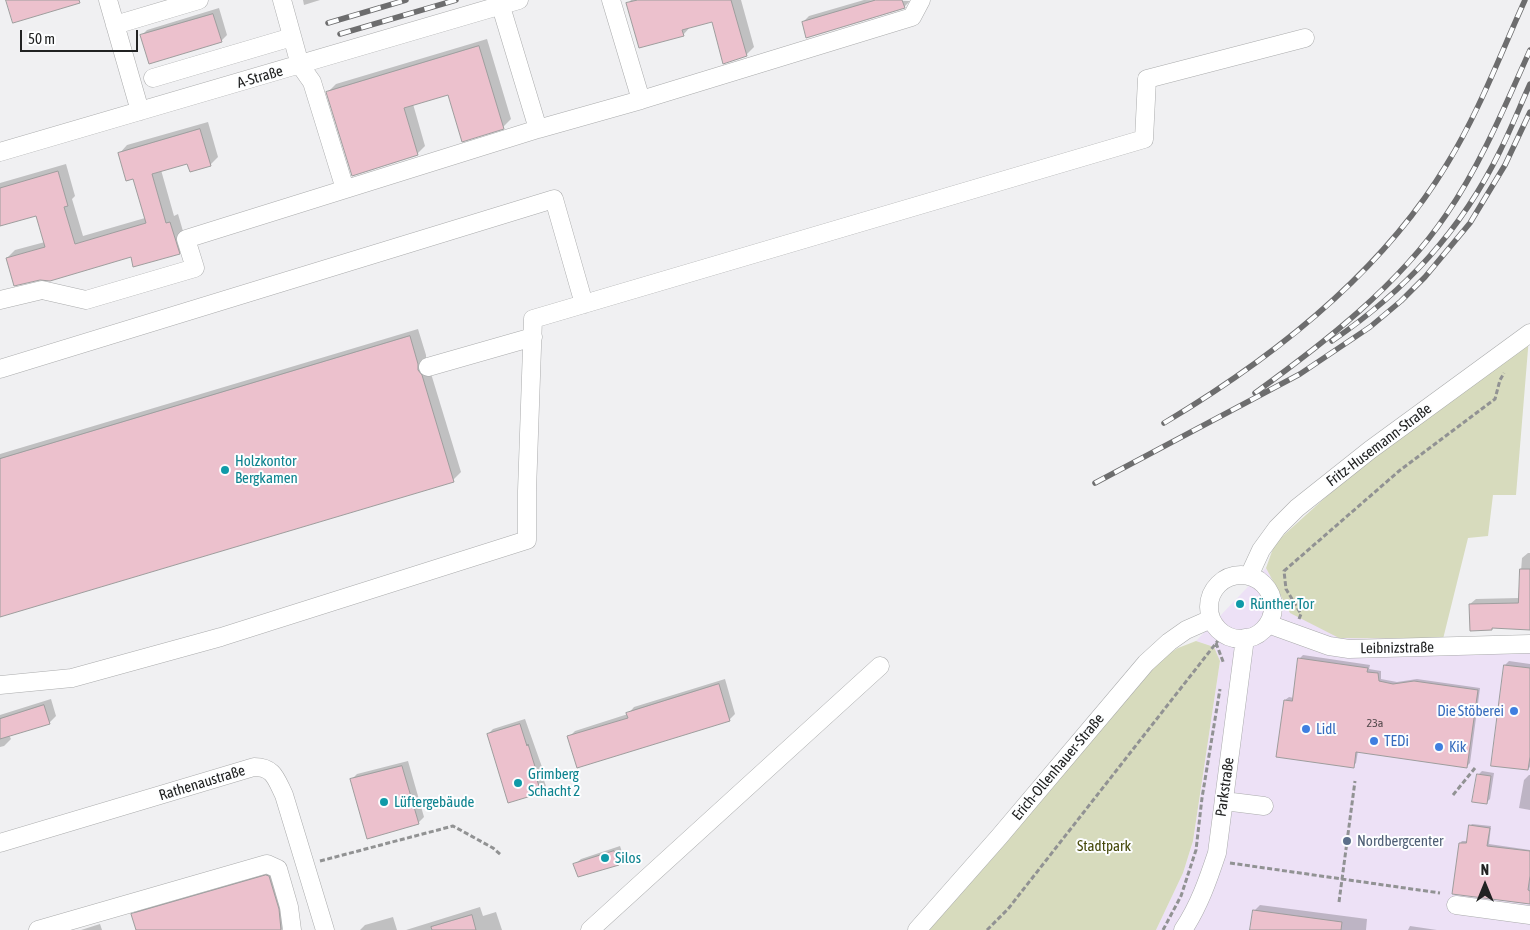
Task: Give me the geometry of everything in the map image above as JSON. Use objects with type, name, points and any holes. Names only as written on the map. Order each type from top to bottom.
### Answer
[{"type":"street","points":[[108,0],[140,111]]},
{"type":"street","points":[[115,24],[199,0]]},
{"type":"street","points":[[282,0],[300,65],[312,82],[345,190]]},
{"type":"street","name":"A-Straße","points":[[0,152],[300,65],[500,3],[519,0]]},
{"type":"street","points":[[611,0],[641,100]]},
{"type":"street","points":[[0,300],[42,290],[86,300],[195,268],[186,239],[538,129],[641,100],[912,17],[921,0]]},
{"type":"street","points":[[500,3],[538,129]]},
{"type":"street","points":[[153,78],[292,37]]},
{"type":"street","points":[[0,685],[72,678],[221,637],[527,540],[527,491],[534,319],[1144,139],[1147,79],[1305,38]]},
{"type":"street","points":[[0,369],[554,199],[584,304]]},
{"type":"street","name":"Fritz-Husemann-Straße","points":[[1249,576],[1261,550],[1277,528],[1297,508],[1370,450],[1530,333]]},
{"type":"street","points":[[428,366],[533,337]]},
{"type":"street","points":[[1237,575],[1249,576],[1260,581],[1268,590],[1272,601],[1272,613],[1268,624],[1258,634],[1245,638],[1220,638],[1209,608],[1211,596],[1217,586],[1226,578],[1237,575]]},
{"type":"street","name":"Erich-Ollenhauer-Straße","points":[[917,930],[1011,823],[1146,663],[1169,642],[1186,630],[1212,619]]},
{"type":"street","name":"Leibnizstraße","points":[[1268,624],[1329,646],[1349,649],[1530,644]]},
{"type":"street","name":"Parkstraße","points":[[1183,930],[1192,917],[1214,861],[1224,801],[1245,638]]},
{"type":"street","points":[[590,930],[880,666]]},
{"type":"street","name":"Rathenaustraße","points":[[0,843],[254,767],[261,767],[271,772],[284,794],[324,930]]},
{"type":"street","points":[[1224,801],[1264,806]]},
{"type":"street","points":[[38,930],[267,864],[278,869],[289,908],[292,930]]},
{"type":"street","points":[[1456,905],[1530,915]]},
{"type":"path","points":[[1293,633],[1301,614],[1286,589],[1284,571],[1399,471],[1495,399],[1500,380],[1509,366]]},
{"type":"path","points":[[1220,638],[1224,664],[1223,673]]},
{"type":"path","points":[[988,930],[1008,909],[1220,638]]},
{"type":"path","points":[[1163,930],[1181,896],[1196,850],[1202,798],[1221,683]]},
{"type":"path","points":[[1453,794],[1475,768]]},
{"type":"path","points":[[1339,902],[1355,781]]},
{"type":"path","points":[[305,865],[453,826],[493,848],[501,856]]},
{"type":"path","points":[[1228,863],[1440,893]]},
{"type":"shaded area","points":[[1266,568],[1290,613],[1443,639],[1530,635],[1530,930],[1156,930],[1183,873],[1193,842],[1220,661],[1214,647],[1196,641]]},
{"type":"green space","points":[[1529,337],[1516,495],[1493,495],[1488,536],[1468,538],[1443,639],[1339,638],[1290,613],[1266,568],[1275,543],[1370,457]]},
{"type":"green space","name":"Stadtpark","points":[[1196,641],[1214,647],[1220,661],[1193,841],[1183,873],[1156,930],[918,930],[1153,663],[1178,648]]},
{"type":"building","points":[[6,0],[79,0],[80,3],[13,23]]},
{"type":"building","points":[[638,0],[731,0],[747,56],[723,64],[712,22],[682,30],[684,36],[639,48],[626,3]]},
{"type":"building","points":[[876,0],[902,0],[905,8],[806,38],[802,22]]},
{"type":"building","points":[[213,14],[222,42],[149,64],[140,35]]},
{"type":"building","points":[[479,46],[504,129],[462,142],[448,95],[404,108],[418,155],[352,176],[326,92]]},
{"type":"building","points":[[200,129],[211,166],[190,172],[187,164],[152,174],[166,223],[170,222],[180,254],[133,267],[131,257],[50,281],[40,280],[14,286],[6,258],[45,247],[36,216],[0,226],[0,188],[58,171],[68,206],[64,207],[75,244],[146,223],[133,179],[126,181],[118,153]]},
{"type":"building","name":"Holzkontor Bergkamen","points":[[410,336],[418,370],[422,375],[454,482],[0,617],[0,459]]},
{"type":"building","points":[[1520,569],[1530,569],[1530,630],[1492,628],[1492,630],[1470,631],[1469,604],[1518,603]]},
{"type":"building","points":[[1298,658],[1368,668],[1367,672],[1378,673],[1379,681],[1393,684],[1414,681],[1478,690],[1467,768],[1356,752],[1354,768],[1276,757],[1284,700],[1292,701]]},
{"type":"building","name":"Die Stöberei","points":[[1504,665],[1530,668],[1530,757],[1528,770],[1491,766]]},
{"type":"building","points":[[719,684],[730,721],[577,768],[567,736],[628,718],[626,713]]},
{"type":"building","points":[[44,705],[50,724],[0,739],[0,719]]},
{"type":"building","points":[[520,724],[537,773],[535,773],[541,793],[508,803],[487,734]]},
{"type":"building","name":"Lüftergebäude","points":[[402,766],[419,824],[367,839],[350,779]]},
{"type":"building","points":[[1477,774],[1491,776],[1487,804],[1472,802]]},
{"type":"building","points":[[1469,825],[1490,828],[1487,846],[1530,851],[1528,890],[1530,891],[1530,904],[1452,894],[1459,843],[1466,843]]},
{"type":"building","name":"Silos","points":[[614,851],[619,865],[578,877],[573,864]]},
{"type":"building","points":[[266,875],[269,876],[279,909],[281,930],[136,930],[131,914]]},
{"type":"building","points":[[1253,910],[1342,922],[1341,930],[1250,930]]},
{"type":"building","points":[[472,915],[476,930],[432,930],[431,927]]},
{"type":"railway","points":[[328,23],[406,0]]},
{"type":"railway","points":[[340,34],[456,0]]},
{"type":"railway","points":[[1164,423],[1245,371],[1284,341],[1322,310],[1390,242],[1420,204],[1459,144],[1479,104],[1525,0]]},
{"type":"railway","points":[[1255,393],[1358,312],[1406,266],[1427,241],[1459,196],[1470,176],[1492,134],[1530,50]]},
{"type":"railway","points":[[1332,341],[1359,322],[1407,280],[1449,233],[1485,180],[1530,84]]},
{"type":"railway","points":[[1095,483],[1300,374],[1370,327],[1401,301],[1425,277],[1470,223],[1505,165],[1530,112]]},
{"type":"place","name":"Holzkontor Bergkamen","points":[[225,470]]},
{"type":"place","name":"Rünther Tor","points":[[1240,604]]},
{"type":"place","name":"Die Stöberei","points":[[1514,711]]},
{"type":"place","name":"Lidl","points":[[1306,729]]},
{"type":"place","name":"TEDi","points":[[1374,741]]},
{"type":"place","name":"Kik","points":[[1439,747]]},
{"type":"place","name":"Grimberg Schacht 2","points":[[518,783]]},
{"type":"place","name":"Lüftergebäude","points":[[384,802]]},
{"type":"place","name":"Nordbergcenter","points":[[1347,841]]},
{"type":"place","name":"Silos","points":[[605,858]]}]
